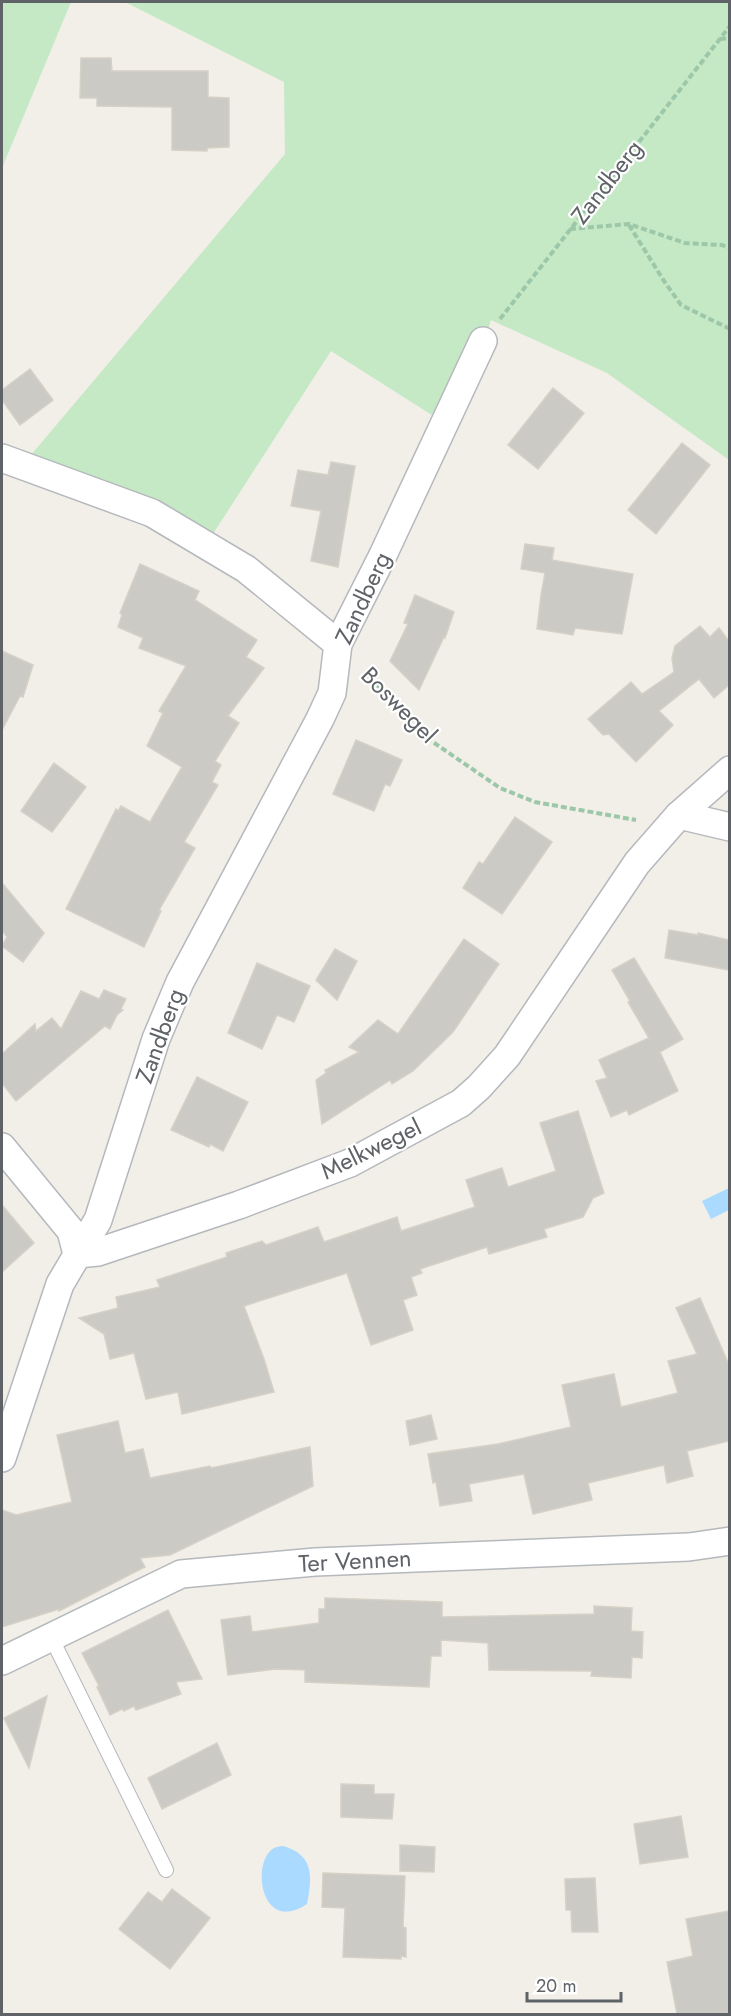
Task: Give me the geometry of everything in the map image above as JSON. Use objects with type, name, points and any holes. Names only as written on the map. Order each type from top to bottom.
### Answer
[{"type":"street","name":"Zandberg","points":[[77,1254],[99,1220],[156,1038],[180,982],[310,740],[332,693],[338,644],[383,555],[483,341]]},
{"type":"street","points":[[2,458],[152,513],[246,569],[338,644]]},
{"type":"street","name":"Melkwegel","points":[[77,1254],[98,1252],[239,1205],[322,1174],[365,1155],[460,1103],[479,1087],[507,1056],[637,864],[679,814],[729,770]]},
{"type":"street","points":[[679,814],[729,827]]},
{"type":"street","points":[[2,1147],[71,1231],[77,1254],[60,1284],[3,1449]]},
{"type":"street","name":"Ter Vennen","points":[[2,1661],[181,1574],[315,1562],[689,1546],[729,1541]]},
{"type":"lane","points":[[51,1637],[166,1870]]},
{"type":"path","name":"Zandberg","points":[[483,341],[729,26]]},
{"type":"path","points":[[720,39],[729,38]]},
{"type":"path","points":[[628,224],[681,305],[729,329]]},
{"type":"path","points":[[570,229],[628,224],[685,243],[722,245],[729,248]]},
{"type":"path","name":"Boswegel","points":[[338,644],[427,738],[500,788],[535,802],[636,820],[679,814]]},
{"type":"green space","points":[[2,2],[71,2],[2,168]]},
{"type":"green space","points":[[125,2],[729,2],[729,460],[607,373],[491,320],[457,431],[331,351],[211,537],[31,455],[285,154],[284,82]]},
{"type":"water","points":[[729,1188],[729,1210],[711,1219],[702,1201]]},
{"type":"water","points":[[283,1846],[301,1855],[306,1861],[310,1877],[307,1904],[291,1911],[279,1910],[270,1904],[264,1893],[262,1880],[267,1856],[274,1848]]},
{"type":"building","points":[[81,58],[111,58],[112,71],[208,71],[208,97],[229,98],[229,147],[207,148],[207,151],[172,150],[172,107],[97,106],[97,98],[80,98]]},
{"type":"building","points":[[30,369],[53,400],[20,425],[2,400],[2,390]]},
{"type":"building","points":[[553,388],[584,413],[538,469],[508,445]]},
{"type":"building","points":[[682,443],[710,465],[656,534],[628,510]]},
{"type":"building","points":[[331,462],[355,466],[338,567],[311,561],[321,511],[291,506],[298,470],[328,475]]},
{"type":"building","points":[[525,544],[554,548],[552,560],[633,574],[622,634],[575,628],[573,635],[537,629],[545,573],[521,569]]},
{"type":"building","points":[[140,564],[199,591],[195,600],[257,640],[246,657],[264,668],[228,716],[239,723],[215,761],[221,765],[212,782],[218,785],[184,842],[195,848],[159,910],[161,911],[144,947],[66,909],[116,809],[118,811],[121,806],[150,822],[182,767],[147,746],[163,713],[159,711],[186,666],[139,648],[143,638],[118,627],[122,615],[120,613]]},
{"type":"building","points":[[415,595],[454,612],[445,638],[419,690],[390,661],[408,624],[404,623]]},
{"type":"building","points":[[700,626],[710,637],[719,628],[729,641],[729,685],[714,698],[699,679],[659,711],[673,725],[636,762],[609,734],[603,735],[588,719],[631,682],[642,694],[674,672],[672,658],[675,646]]},
{"type":"building","points":[[2,651],[33,665],[23,697],[20,696],[2,730]]},
{"type":"building","points":[[356,740],[402,760],[390,786],[385,784],[374,811],[333,794]]},
{"type":"building","points":[[54,763],[86,787],[52,832],[21,811]]},
{"type":"building","points":[[515,817],[552,842],[502,914],[463,888],[479,862],[483,864]]},
{"type":"building","points":[[2,883],[44,933],[23,962],[2,946],[7,937],[2,930]]},
{"type":"building","points":[[669,930],[698,935],[698,933],[729,940],[729,970],[665,958]]},
{"type":"building","points":[[464,939],[499,964],[453,1032],[413,1071],[392,1084],[390,1080],[322,1124],[316,1080],[326,1073],[325,1070],[359,1052],[349,1047],[378,1020],[398,1034]]},
{"type":"building","points":[[335,949],[357,961],[337,1000],[316,980]]},
{"type":"building","points":[[634,958],[683,1039],[660,1052],[678,1091],[629,1115],[627,1110],[611,1117],[596,1081],[607,1078],[599,1060],[649,1038],[612,970]]},
{"type":"building","points":[[257,963],[310,986],[294,1022],[277,1015],[262,1049],[228,1033]]},
{"type":"building","points":[[104,990],[126,999],[121,1009],[123,1010],[117,1015],[110,1029],[105,1026],[16,1101],[2,1083],[2,1054],[35,1024],[36,1031],[52,1018],[61,1029],[81,991],[99,999]]},
{"type":"building","points":[[197,1077],[248,1102],[223,1151],[171,1130]]},
{"type":"building","points":[[578,1111],[604,1193],[593,1198],[583,1217],[544,1229],[547,1237],[489,1254],[487,1247],[420,1269],[422,1273],[411,1277],[417,1295],[403,1300],[413,1330],[371,1345],[347,1273],[244,1306],[274,1392],[182,1414],[178,1392],[146,1399],[134,1353],[110,1359],[104,1334],[79,1318],[118,1308],[116,1297],[160,1287],[157,1280],[227,1257],[226,1253],[262,1241],[266,1245],[318,1227],[324,1242],[397,1217],[401,1231],[475,1207],[466,1180],[502,1168],[508,1187],[556,1171],[540,1123]]},
{"type":"building","points":[[2,1205],[34,1243],[2,1272]]},
{"type":"building","points":[[700,1298],[729,1365],[729,1441],[687,1451],[693,1476],[667,1483],[664,1465],[588,1483],[592,1500],[533,1514],[524,1474],[469,1484],[472,1501],[440,1506],[428,1454],[498,1444],[571,1427],[562,1385],[614,1374],[621,1407],[678,1393],[668,1361],[697,1354],[676,1308]]},
{"type":"building","points":[[431,1415],[437,1439],[410,1445],[406,1421]]},
{"type":"building","points":[[118,1421],[125,1453],[143,1449],[150,1478],[310,1447],[313,1486],[170,1555],[140,1558],[145,1567],[59,1611],[59,1609],[2,1627],[2,1510],[16,1515],[72,1502],[57,1435]]},
{"type":"building","points":[[325,1598],[442,1602],[442,1617],[594,1614],[594,1606],[632,1608],[631,1631],[643,1632],[642,1658],[632,1657],[631,1678],[591,1676],[592,1671],[489,1670],[488,1643],[441,1640],[441,1656],[431,1656],[429,1687],[305,1682],[305,1670],[276,1669],[228,1675],[221,1620],[250,1616],[252,1632],[319,1623],[319,1609],[325,1609]]},
{"type":"building","points":[[168,1610],[202,1679],[176,1682],[181,1694],[136,1710],[134,1706],[110,1715],[97,1687],[99,1686],[82,1653]]},
{"type":"building","points":[[47,1696],[29,1768],[4,1718]]},
{"type":"building","points":[[217,1743],[231,1775],[162,1809],[148,1778]]},
{"type":"building","points":[[341,1784],[374,1785],[374,1794],[394,1794],[392,1819],[341,1817]]},
{"type":"building","points":[[681,1816],[688,1857],[640,1864],[634,1824]]},
{"type":"building","points":[[400,1845],[435,1847],[434,1872],[400,1871]]},
{"type":"building","points":[[323,1873],[405,1876],[403,1927],[406,1928],[406,1957],[401,1956],[401,1959],[343,1957],[345,1908],[322,1907]]},
{"type":"building","points":[[595,1878],[598,1932],[572,1932],[571,1910],[566,1910],[565,1879]]},
{"type":"building","points":[[172,1889],[210,1918],[170,1969],[119,1929],[148,1892],[162,1902]]},
{"type":"building","points":[[729,1911],[729,2014],[677,2014],[667,1962],[693,1956],[686,1919]]}]
